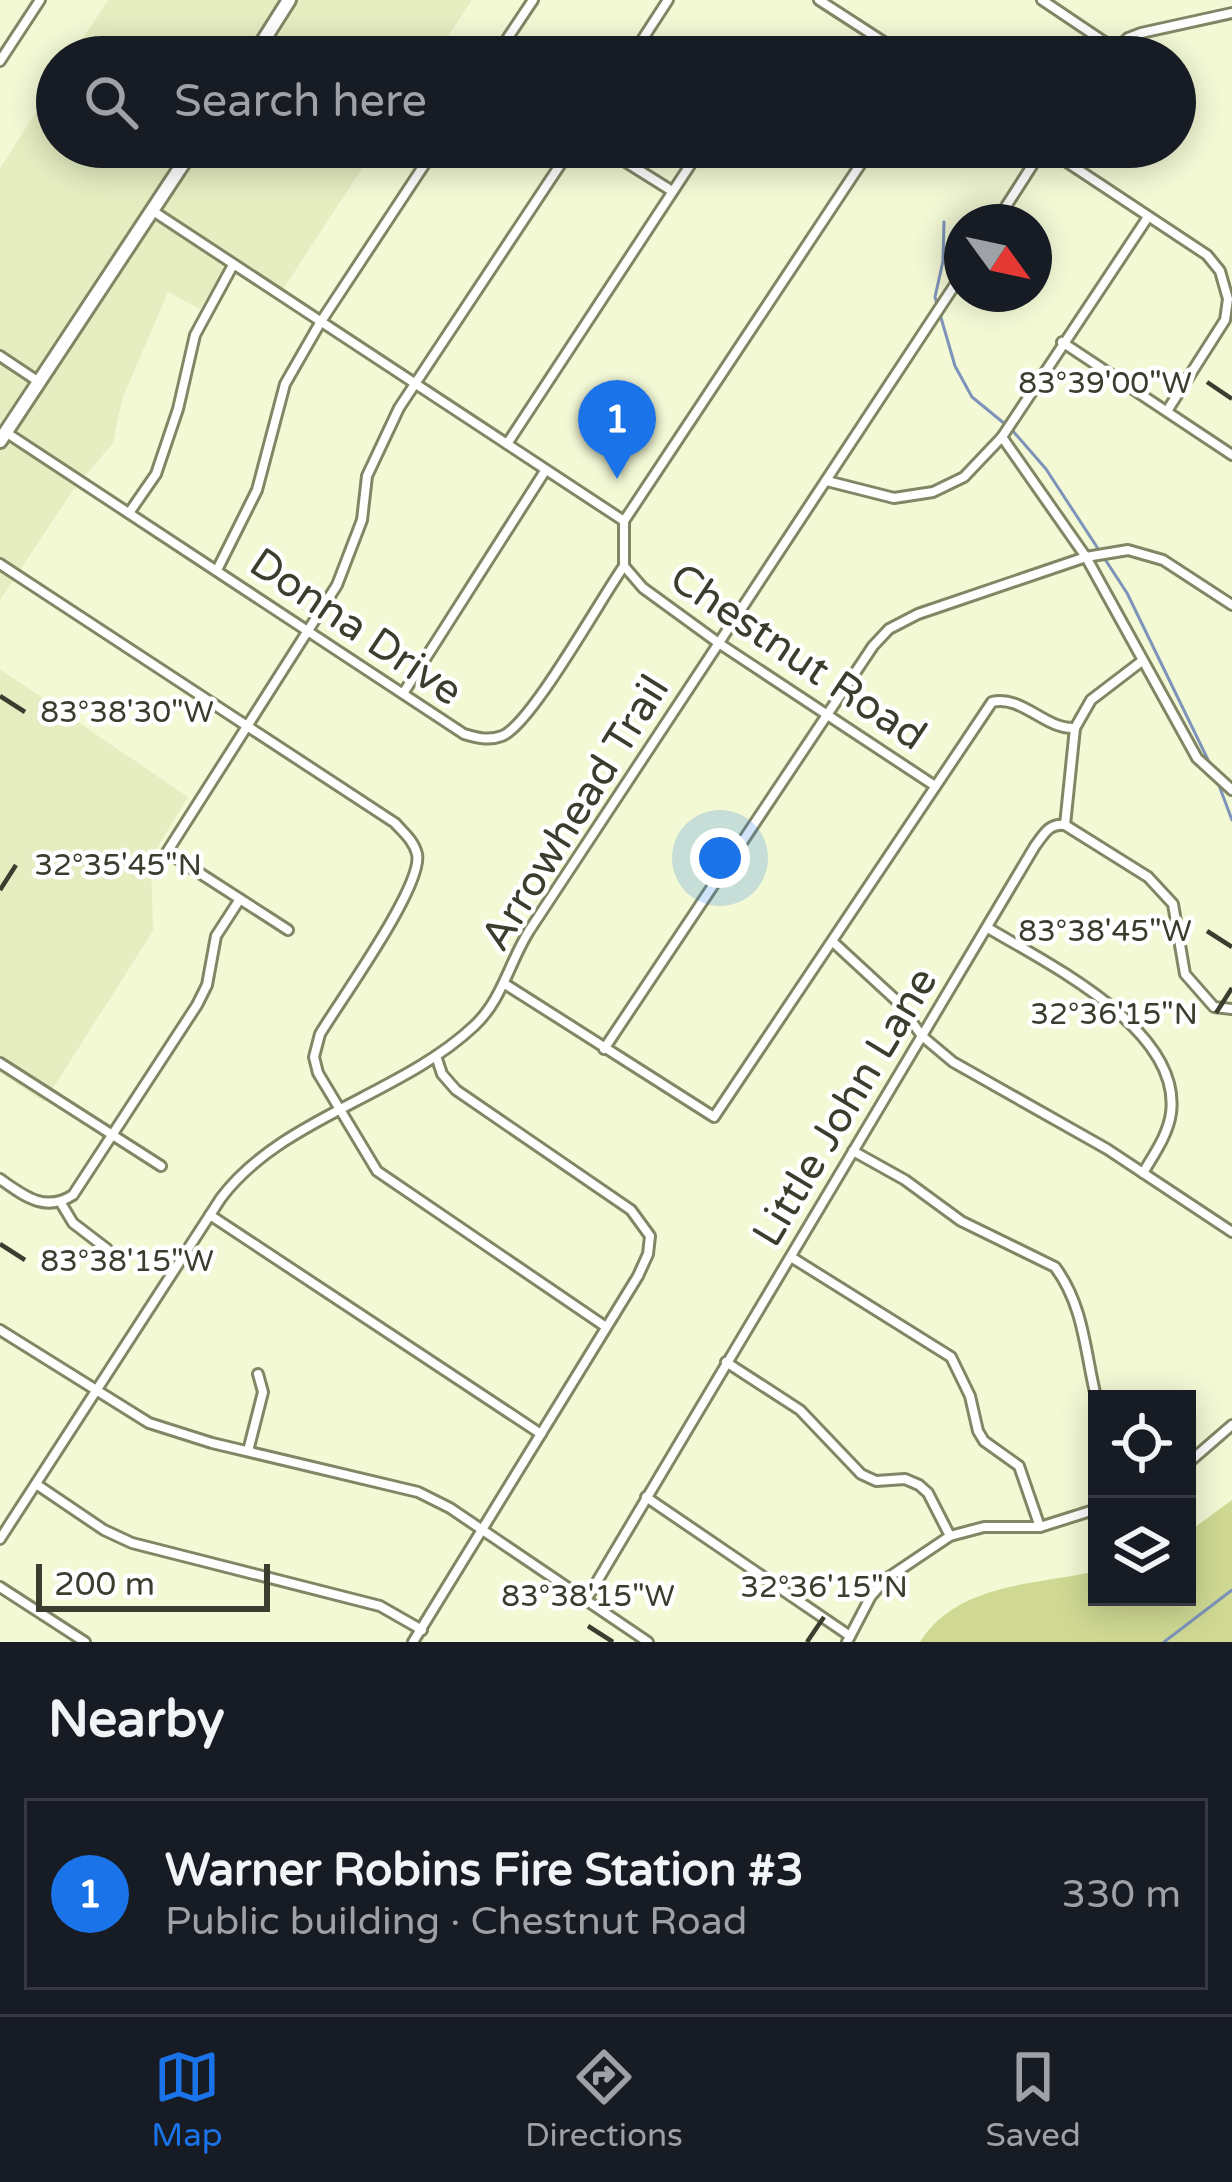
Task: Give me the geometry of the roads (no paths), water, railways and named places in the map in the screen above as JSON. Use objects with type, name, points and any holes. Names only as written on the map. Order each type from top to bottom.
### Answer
[{"type":"main road","points":[[266,36],[286,5]]},
{"type":"main road","points":[[3,436],[181,168]]},
{"type":"street","points":[[0,61],[40,0]]},
{"type":"street","points":[[269,0],[286,5]]},
{"type":"street","points":[[510,36],[533,0]]},
{"type":"street","points":[[645,36],[668,0]]},
{"type":"street","points":[[819,0],[875,36]]},
{"type":"street","points":[[1046,1],[1090,36]]},
{"type":"street","points":[[1138,36],[1232,13]]},
{"type":"street","points":[[217,570],[257,490],[285,385],[422,168]]},
{"type":"street","points":[[288,930],[167,852],[309,631],[353,552],[368,476],[413,385],[558,168]]},
{"type":"street","points":[[635,168],[672,191]]},
{"type":"street","points":[[507,444],[688,168]]},
{"type":"street","points":[[153,211],[624,521],[858,168]]},
{"type":"street","points":[[1008,204],[1031,168]]},
{"type":"street","points":[[1076,168],[1207,255],[1220,271],[1228,299],[1225,320],[1167,412]]},
{"type":"street","points":[[827,481],[894,498],[934,492],[964,477],[1002,437],[1148,217]]},
{"type":"street","points":[[129,513],[155,474],[170,438],[195,335],[233,265]]},
{"type":"street","name":"Arrowhead Trail","points":[[944,302],[529,931],[510,961],[505,984],[714,1118],[992,702],[1010,700],[1061,728],[1075,728]]},
{"type":"street","points":[[1062,342],[1232,455]]},
{"type":"street","points":[[0,356],[39,382]]},
{"type":"street","name":"Donna Drive","points":[[3,436],[129,513],[464,734],[481,739],[503,736],[528,712],[624,566]]},
{"type":"street","points":[[1002,437],[1086,557],[1197,758],[1232,790]]},
{"type":"street","points":[[404,692],[545,471]]},
{"type":"street","name":"Chestnut Road","points":[[624,521],[624,566],[644,589],[935,786]]},
{"type":"street","points":[[604,1048],[827,712],[889,628],[918,614],[1116,550],[1145,554],[1183,572],[1232,605]]},
{"type":"street","points":[[0,564],[395,823],[410,839],[418,855],[412,886],[315,1043],[318,1073],[377,1171],[605,1327]]},
{"type":"street","points":[[1142,661],[1090,700],[1075,728],[1065,825],[1148,877],[1173,904],[1185,974],[1214,1007],[1232,1010]]},
{"type":"street","name":"Little John Lane","points":[[586,1600],[1047,829],[1065,825]]},
{"type":"street","points":[[0,1179],[42,1204],[61,1203],[82,1183],[197,1005],[207,986],[216,936],[240,899]]},
{"type":"street","points":[[988,928],[1091,991],[1147,1041],[1163,1064],[1171,1117],[1143,1173]]},
{"type":"street","points":[[833,942],[897,1001],[922,1036],[952,1062],[1143,1173],[1232,1232]]},
{"type":"street","points":[[0,1539],[242,1172],[436,1056],[477,1024],[505,984]]},
{"type":"street","points":[[413,1642],[648,1255],[650,1236],[644,1222],[603,1189],[456,1090],[442,1074],[436,1056]]},
{"type":"street","points":[[0,1063],[161,1166]]},
{"type":"street","points":[[854,1150],[961,1221],[1055,1268],[1065,1280],[1084,1328],[1095,1390]]},
{"type":"street","points":[[61,1203],[73,1223],[106,1249]]},
{"type":"street","points":[[210,1214],[541,1434]]},
{"type":"street","points":[[791,1257],[951,1357],[970,1396],[978,1431],[984,1441],[1019,1466],[1040,1526]]},
{"type":"street","points":[[0,1330],[148,1424],[418,1492],[648,1642]]},
{"type":"street","points":[[726,1362],[800,1410],[861,1474],[876,1481],[905,1479],[919,1485],[928,1492],[950,1536]]},
{"type":"street","points":[[248,1450],[263,1392],[258,1374]]},
{"type":"street","points":[[1196,1456],[1232,1425]]},
{"type":"street","points":[[36,1484],[132,1543],[380,1606],[422,1630]]},
{"type":"street","points":[[646,1497],[849,1639],[871,1596],[886,1579],[950,1536],[984,1527],[1040,1526],[1088,1512]]},
{"type":"street","points":[[0,1586],[85,1642]]},
{"type":"waterway","points":[[944,222],[943,261],[935,297],[955,366],[972,397],[1005,424]]},
{"type":"waterway","points":[[1012,430],[1046,469],[1127,593],[1211,766]]},
{"type":"waterway","points":[[1217,780],[1232,820]]},
{"type":"waterway","points":[[1164,1642],[1232,1590]]},
{"type":"place","name":"Warner Robins Fire Station #3","points":[[617,479]]}]
